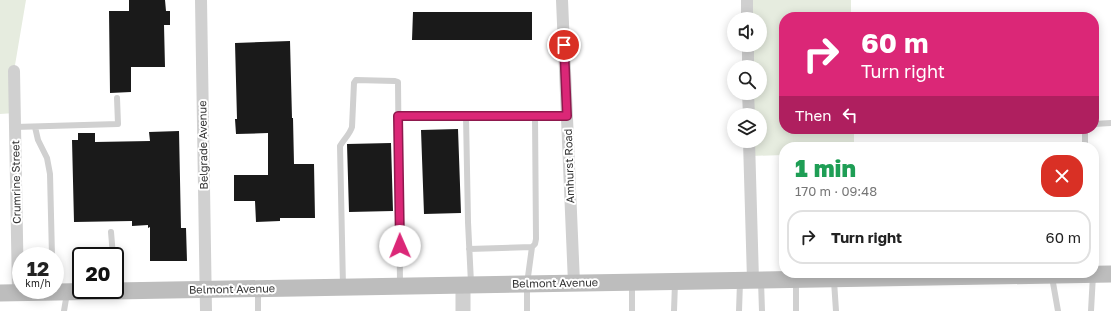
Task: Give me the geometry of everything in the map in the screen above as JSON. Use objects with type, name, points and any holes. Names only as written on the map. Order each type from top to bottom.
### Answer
[{"type":"main road","name":"Belmont Avenue","points":[[1099,274],[1111,274]]},
{"type":"main road","name":"Belmont Avenue","points":[[124,284],[205,289],[859,278]]},
{"type":"main road","name":"Belmont Avenue","points":[[0,293],[12,292]]},
{"type":"street","name":"Belgrade Avenue","points":[[201,0],[206,311]]},
{"type":"street","name":"Amhurst Road","points":[[562,0],[574,283]]},
{"type":"street","points":[[747,0],[747,12]]},
{"type":"street","name":"Crumrine Street","points":[[14,71],[17,247]]},
{"type":"street","points":[[749,148],[751,280]]},
{"type":"street","points":[[463,311],[467,285]]},
{"type":"lane","points":[[343,287],[340,146],[350,133],[352,127],[354,83],[356,80],[398,82],[400,286]]},
{"type":"lane","points":[[15,127],[118,124],[118,98]]},
{"type":"lane","points":[[398,116],[567,116]]},
{"type":"lane","points":[[466,116],[469,249],[467,285]]},
{"type":"lane","points":[[527,311],[527,284],[532,248],[536,239],[535,116]]},
{"type":"lane","points":[[1099,124],[1111,124]]},
{"type":"lane","points":[[35,127],[38,140],[47,158],[50,174],[52,247]]},
{"type":"lane","points":[[111,232],[112,247]]},
{"type":"lane","points":[[469,249],[532,248]]},
{"type":"lane","points":[[1052,278],[1058,311]]},
{"type":"lane","points":[[1091,311],[1093,278]]},
{"type":"lane","points":[[796,279],[796,311]]},
{"type":"lane","points":[[834,279],[836,311]]},
{"type":"lane","points":[[739,311],[751,280]]},
{"type":"lane","points":[[751,280],[762,311]]},
{"type":"lane","points":[[674,311],[675,281]]},
{"type":"lane","points":[[632,282],[632,311]]},
{"type":"lane","points":[[258,288],[258,311]]},
{"type":"lane","points":[[60,299],[64,311]]},
{"type":"shaded area","points":[[0,0],[26,0],[14,71],[15,113],[0,114]]},
{"type":"shaded area","points":[[747,0],[851,0],[851,12],[779,12],[779,134],[854,134],[854,142],[779,142],[779,155],[749,156],[749,148],[767,148],[767,108],[749,108],[748,100],[767,100],[767,60],[748,60],[748,52],[767,52],[767,12],[747,12]]},
{"type":"building","points":[[129,0],[165,0],[166,11],[170,11],[170,25],[164,25],[165,67],[131,67],[131,92],[110,93],[109,11],[129,11]]},
{"type":"building","points":[[413,12],[532,12],[532,40],[412,40]]},
{"type":"building","points":[[290,41],[294,164],[314,164],[315,218],[280,218],[280,221],[256,222],[255,201],[234,201],[234,175],[268,175],[268,133],[236,134],[235,43]]},
{"type":"building","points":[[458,129],[461,213],[424,214],[421,130]]},
{"type":"building","points":[[179,131],[181,228],[186,228],[187,261],[150,261],[150,227],[148,228],[148,225],[132,226],[132,221],[74,222],[72,140],[78,140],[78,133],[95,133],[95,142],[150,141],[149,132]]},
{"type":"building","points":[[391,143],[393,211],[349,212],[347,144]]},
{"type":"route","points":[[400,246],[398,116],[567,116],[564,45]]}]
